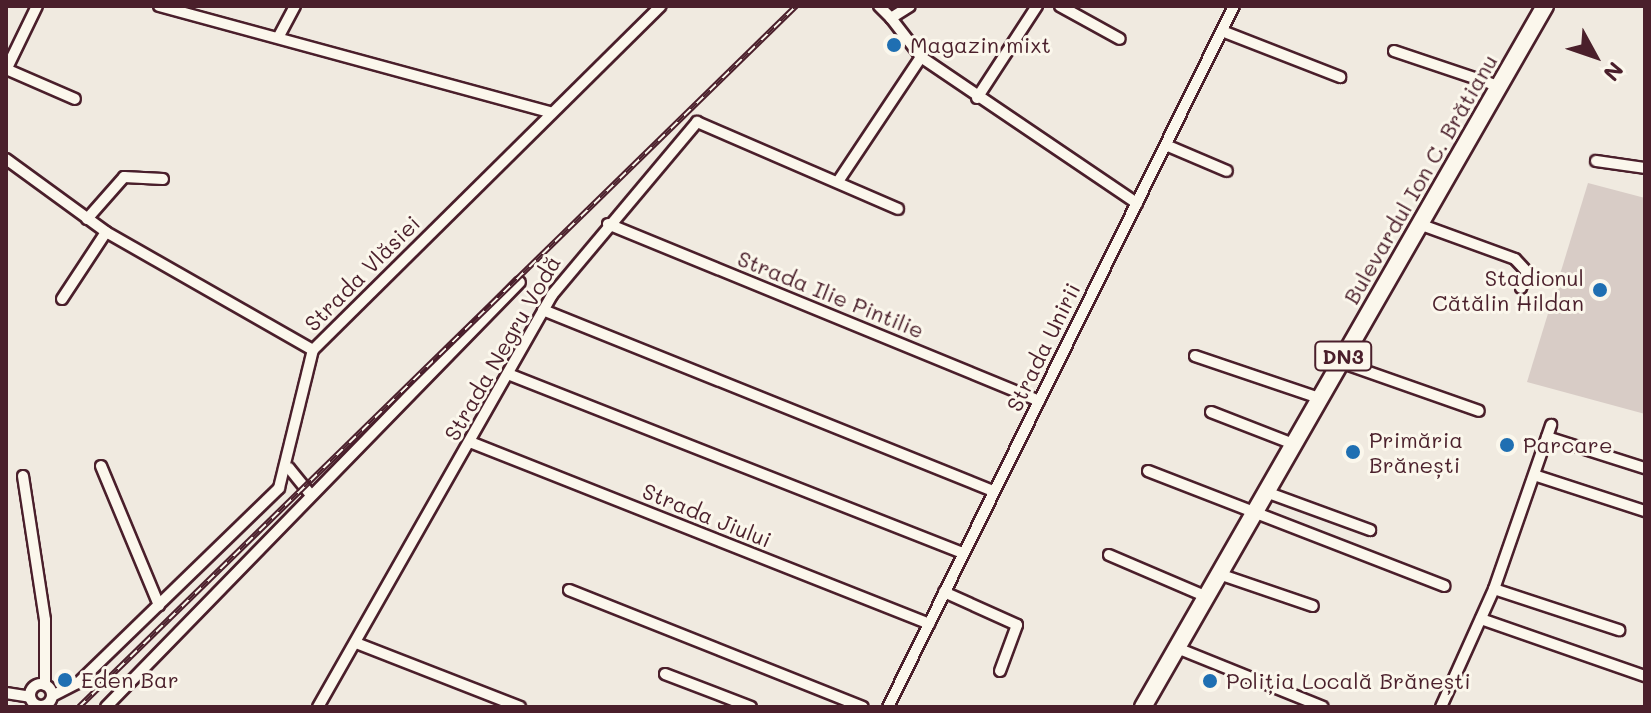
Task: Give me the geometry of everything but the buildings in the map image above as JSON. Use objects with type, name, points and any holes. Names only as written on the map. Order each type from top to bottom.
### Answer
[{"type":"main road","name":"Bulevardul Ion C. Brătianu","points":[[1143,707],[1545,6]]},
{"type":"street","points":[[37,6],[6,70],[75,99]]},
{"type":"street","points":[[159,6],[279,36],[549,112]]},
{"type":"street","points":[[279,36],[295,6]]},
{"type":"street","name":"Strada Vlăsiei","points":[[52,696],[78,683],[279,488],[289,468],[313,350],[549,112],[661,6]]},
{"type":"street","points":[[879,6],[921,57],[977,98],[1137,203]]},
{"type":"street","points":[[891,18],[910,6]]},
{"type":"street","points":[[977,98],[1037,6]]},
{"type":"street","points":[[1060,6],[1120,39]]},
{"type":"street","name":"Strada Unirii","points":[[888,707],[1234,6]]},
{"type":"street","points":[[1222,31],[1340,77]]},
{"type":"street","points":[[1394,51],[1498,86]]},
{"type":"street","points":[[839,180],[921,57]]},
{"type":"street","name":"Strada Negru Vodă","points":[[318,707],[543,310],[608,224],[697,122],[839,180],[898,209]]},
{"type":"street","points":[[1166,145],[1227,171]]},
{"type":"street","points":[[6,159],[106,232],[313,350]]},
{"type":"street","points":[[1596,161],[1645,168]]},
{"type":"street","points":[[87,219],[124,177],[163,179]]},
{"type":"street","name":"Strada Ilie Pintilie","points":[[608,224],[1039,401]]},
{"type":"street","points":[[1419,224],[1515,259],[1527,272],[1521,288]]},
{"type":"street","points":[[62,299],[106,232]]},
{"type":"street","points":[[106,707],[520,282]]},
{"type":"street","points":[[543,310],[994,491]]},
{"type":"street","points":[[1195,356],[1319,398]]},
{"type":"street","points":[[1340,362],[1479,411]]},
{"type":"street","points":[[508,374],[963,553]]},
{"type":"street","points":[[1211,412],[1293,444]]},
{"type":"street","points":[[1441,707],[1494,589],[1537,476],[1551,425]]},
{"type":"street","points":[[1547,437],[1645,468]]},
{"type":"street","name":"Strada Jiului","points":[[470,442],[929,624]]},
{"type":"street","points":[[101,466],[159,605]]},
{"type":"street","points":[[289,468],[311,495]]},
{"type":"street","points":[[1148,471],[1444,586]]},
{"type":"street","points":[[6,693],[30,697],[43,706],[52,696],[45,685],[45,620],[23,476]]},
{"type":"street","points":[[1537,476],[1645,511]]},
{"type":"street","points":[[1266,492],[1370,530]]},
{"type":"street","points":[[1109,555],[1207,597]]},
{"type":"street","points":[[1219,574],[1313,606]]},
{"type":"street","points":[[1494,589],[1619,630]]},
{"type":"street","points":[[569,590],[863,707]]},
{"type":"street","points":[[944,592],[1017,625],[1000,671]]},
{"type":"street","points":[[1481,619],[1645,676]]},
{"type":"street","points":[[356,643],[520,707]]},
{"type":"street","points":[[1177,648],[1323,707]]},
{"type":"street","points":[[665,674],[751,707]]},
{"type":"street","points":[[30,697],[45,685]]},
{"type":"shaded area","name":"Stadionul Cătălin Hildan","points":[[1588,183],[1645,198],[1645,414],[1527,382]]},
{"type":"railway","points":[[79,707],[796,6]]},
{"type":"place","name":"Magazin mixt","points":[[894,45]]},
{"type":"place","name":"Stadionul Cătălin Hildan","points":[[1600,290]]},
{"type":"place","name":"Parcare","points":[[1507,445]]},
{"type":"place","name":"Primăria Brănești","points":[[1353,452]]},
{"type":"place","name":"Eden Bar","points":[[65,680]]},
{"type":"place","name":"Poliția Locală Brănești","points":[[1210,681]]}]
